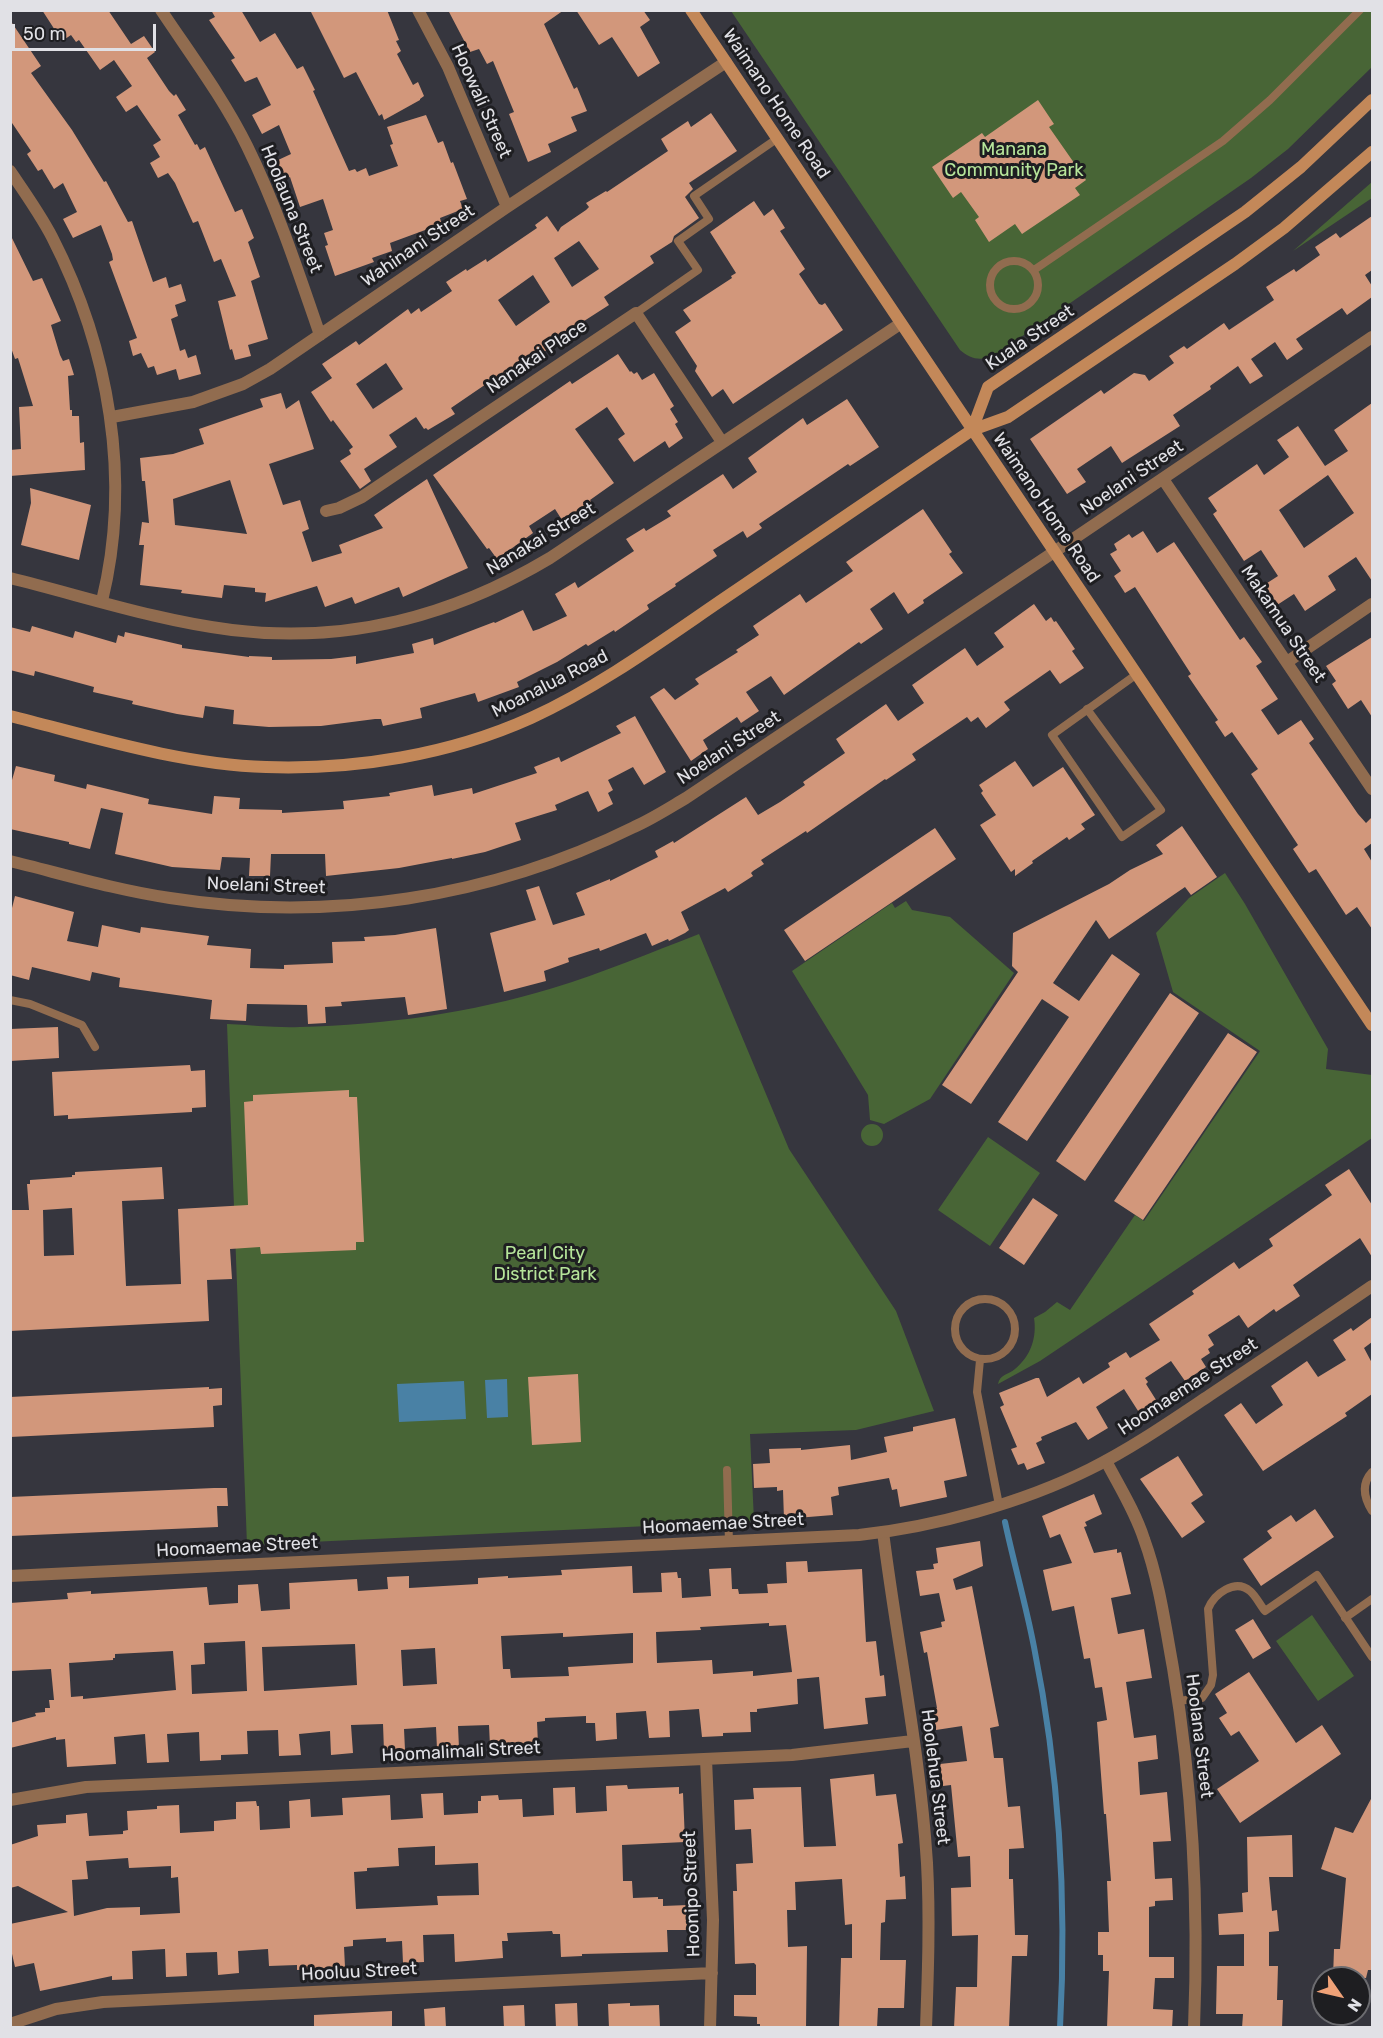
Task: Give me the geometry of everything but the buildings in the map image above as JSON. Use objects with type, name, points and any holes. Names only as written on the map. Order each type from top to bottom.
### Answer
[{"type":"main road","name":"Waimano Home Road","points":[[691,10],[1372,1024]]},
{"type":"main road","name":"Kuala Street","points":[[972,430],[988,387],[1245,212],[1301,167],[1372,100]]},
{"type":"main road","points":[[972,430],[1008,417],[1235,264],[1292,221],[1372,152]]},
{"type":"main road","name":"Moanalua Road","points":[[10,716],[180,757],[263,767],[303,768],[346,765],[386,760],[461,743],[500,731],[533,717],[600,681],[972,430]]},
{"type":"street","name":"Hoolauna Street","points":[[161,10],[246,144],[271,197],[320,335]]},
{"type":"street","name":"Hoowali Street","points":[[418,10],[448,67],[507,207]]},
{"type":"street","name":"Wahinani Street","points":[[112,417],[193,402],[243,384],[270,369],[507,207],[726,62]]},
{"type":"street","points":[[10,171],[51,235],[70,274],[86,313],[112,417],[115,517],[111,555],[102,601]]},
{"type":"street","points":[[636,312],[722,442]]},
{"type":"street","name":"Nanakai Place","points":[[326,511],[345,506],[362,497],[636,312]]},
{"type":"street","name":"Nanakai Street","points":[[10,578],[206,626],[260,633],[326,632],[402,621],[482,595],[550,558],[900,324]]},
{"type":"street","name":"Noelani Street","points":[[10,861],[168,898],[253,907],[322,907],[391,902],[444,893],[543,866],[635,827],[686,798],[1372,337]]},
{"type":"street","name":"Makamua Street","points":[[1163,479],[1372,789]]},
{"type":"street","points":[[1287,662],[1372,604]]},
{"type":"street","name":"Hoomaemae Street","points":[[10,1576],[729,1543],[883,1533],[999,1505],[1106,1461],[1153,1433],[1372,1286]]},
{"type":"street","name":"Hoolana Street","points":[[1106,1461],[1135,1517],[1150,1557],[1158,1588],[1178,1701],[1189,1792],[1196,1880],[1194,2028]]},
{"type":"street","name":"Hoolehua Street","points":[[883,1533],[913,1741],[927,1863],[929,1938],[926,2028]]},
{"type":"street","name":"Hoomalimali Street","points":[[10,1800],[86,1787],[802,1754],[913,1741]]},
{"type":"street","name":"Hoonipo Street","points":[[706,1759],[713,1920],[710,2028]]},
{"type":"street","name":"Hooluu Street","points":[[10,2024],[56,2009],[103,2002],[712,1973]]},
{"type":"lane","points":[[1034,270],[1223,141],[1270,100],[1360,10]]},
{"type":"lane","points":[[636,312],[698,270],[678,241],[710,219],[694,196],[777,138]]},
{"type":"lane","points":[[1012,261],[1028,264],[1034,270],[1038,278],[1036,294],[1025,306],[1009,308],[1001,305],[995,299],[990,283],[997,268],[1012,261]]},
{"type":"lane","points":[[1087,709],[1161,810],[1122,837],[1052,735],[1087,709],[1137,674]]},
{"type":"lane","points":[[10,1000],[30,1004],[82,1025],[95,1047]]},
{"type":"lane","points":[[986,1299],[996,1301],[1011,1313],[1016,1332],[1013,1342],[999,1356],[980,1359],[970,1356],[957,1341],[956,1322],[960,1312],[967,1305],[976,1300],[986,1299]]},
{"type":"lane","points":[[980,1359],[977,1392],[999,1505]]},
{"type":"lane","points":[[728,1470],[729,1543]]},
{"type":"lane","points":[[1372,1472],[1365,1485],[1365,1494],[1372,1511]]},
{"type":"lane","points":[[1178,1701],[1202,1698],[1211,1685],[1213,1675],[1208,1609],[1212,1599],[1220,1592],[1232,1587],[1242,1587],[1250,1591],[1264,1611],[1317,1575],[1372,1657]]},
{"type":"lane","points":[[1345,1617],[1372,1599]]},
{"type":"green space","name":"Manana Community Park","points":[[731,11],[1372,11],[1372,67],[1288,149],[1251,178],[995,355],[977,358],[968,356],[960,350]]},
{"type":"green space","points":[[1372,182],[1372,198],[1293,251]]},
{"type":"green space","points":[[1225,873],[1328,1049],[1326,1069],[1372,1075],[1372,1138],[1040,1361],[998,1384],[1002,1376],[1021,1364],[1029,1352],[1034,1339],[1034,1318],[1057,1302],[1070,1310],[1135,1215],[1144,1221],[1260,1051],[1173,992],[1156,933],[1189,898]]},
{"type":"green space","points":[[906,901],[912,910],[950,917],[1014,973],[930,1099],[884,1124],[870,1120],[868,1095],[792,971],[892,903],[895,908]]},
{"type":"green space","name":"Pearl City District Park","points":[[699,934],[789,1149],[896,1311],[934,1411],[856,1430],[750,1434],[754,1521],[247,1545],[227,1024],[282,1027],[332,1026],[459,1011],[522,997],[571,982]]},
{"type":"green space","points":[[872,1124],[880,1127],[883,1135],[880,1143],[872,1146],[864,1143],[861,1135],[864,1127]]},
{"type":"green space","points":[[988,1137],[1040,1173],[990,1246],[938,1210]]},
{"type":"green space","points":[[1312,1615],[1354,1676],[1318,1701],[1276,1641]]},
{"type":"water","points":[[507,1379],[508,1417],[487,1418],[485,1380]]},
{"type":"water","points":[[464,1381],[466,1419],[399,1422],[397,1384]]},
{"type":"waterway","points":[[1005,1522],[1034,1647],[1050,1741],[1061,1884],[1060,2028]]}]
